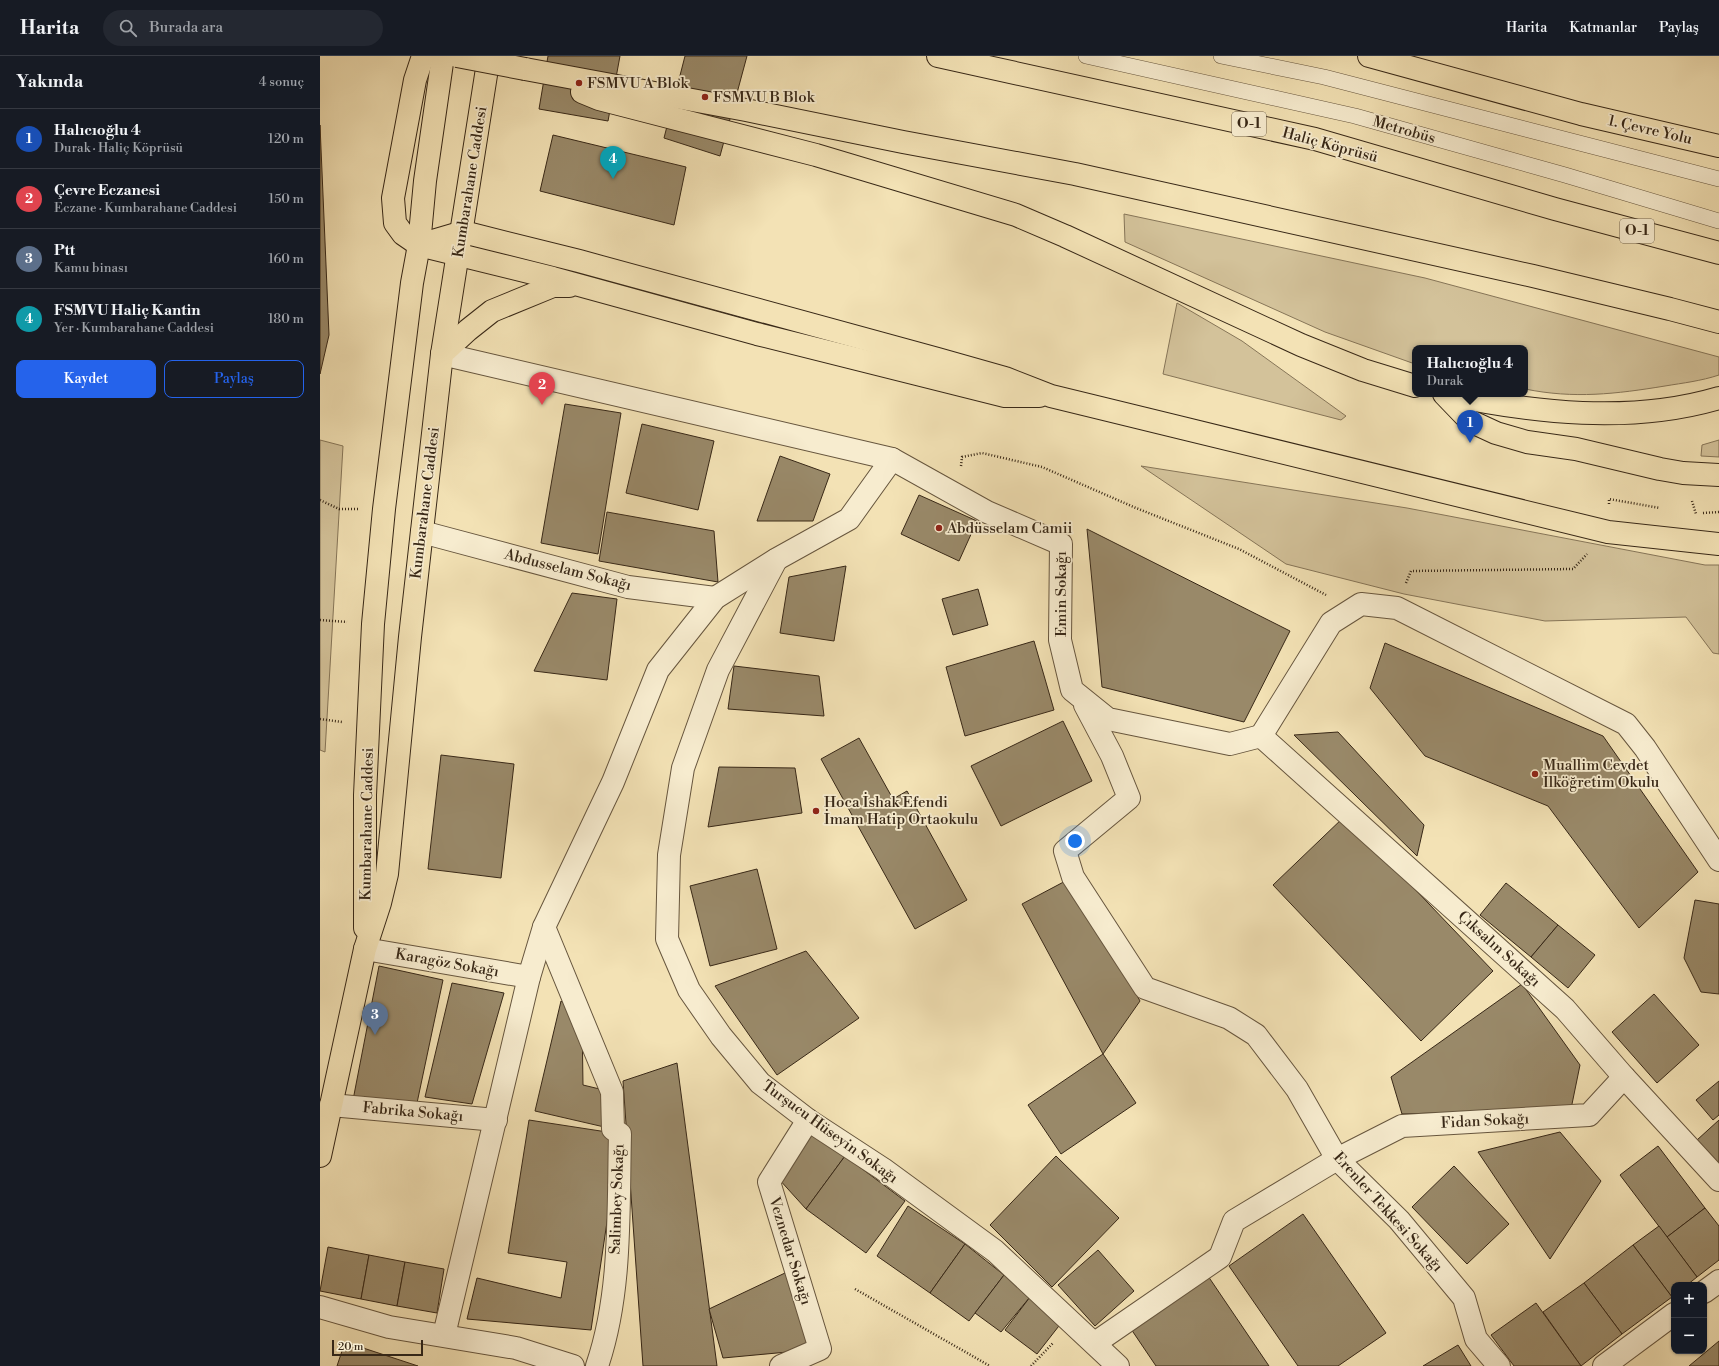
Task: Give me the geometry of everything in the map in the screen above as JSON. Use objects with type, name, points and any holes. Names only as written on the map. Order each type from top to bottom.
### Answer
[{"type":"main road","points":[[422,56],[415,80],[393,198],[395,223],[404,234],[419,245],[459,254],[757,334],[1005,396],[1051,396]]},
{"type":"main road","name":"Kumbarahane Caddesi","points":[[365,949],[366,788],[373,624],[384,509],[412,283],[419,245],[425,181],[443,56]]},
{"type":"main road","points":[[457,56],[1075,174],[1533,276],[1719,322]]},
{"type":"main road","name":"Kumbarahane Caddesi","points":[[320,1156],[365,949],[380,903],[386,874],[442,354],[463,232],[489,56]]},
{"type":"main road","name":"Haliç Köprüsü","points":[[938,56],[1315,139],[1555,209],[1719,253]]},
{"type":"main road","name":"1. Çevre Yolu","points":[[1369,56],[1581,114],[1719,146]]},
{"type":"main road","points":[[525,69],[599,98],[816,155],[1016,215],[1065,236],[1301,345],[1363,370],[1412,385]]},
{"type":"main road","points":[[419,245],[463,232],[579,261],[938,359],[1005,378],[1051,396],[1608,532],[1719,544]]},
{"type":"main road","points":[[442,354],[492,310],[553,286],[580,286]]},
{"type":"main road","points":[[1448,397],[1470,421],[1496,434],[1527,442],[1576,449],[1684,474],[1719,475]]},
{"type":"main road","points":[[1460,397],[1524,408],[1604,413],[1663,410],[1719,398]]},
{"type":"street","name":"Emin Sokağı","points":[[442,354],[892,459],[987,512],[1061,544],[1060,640],[1072,690],[1108,719],[1230,744],[1261,736]]},
{"type":"street","points":[[444,1335],[529,977],[544,927],[613,782],[658,670],[715,598],[777,559],[849,519],[892,459]]},
{"type":"street","name":"Abdusselam Sokağı","points":[[422,532],[628,587],[715,598]]},
{"type":"street","name":"Turşucu Hüseyin Sokağı","points":[[777,559],[718,670],[684,768],[668,854],[667,939],[689,990],[721,1036],[760,1083],[808,1120],[883,1169],[995,1251],[1074,1323],[1118,1366]]},
{"type":"street","points":[[1261,736],[1331,622],[1361,604],[1397,608],[1626,724],[1645,748],[1719,860]]},
{"type":"street","name":"Erenler Tekkesi Sokağı","points":[[1081,697],[1112,756],[1129,798],[1065,851],[1074,877],[1145,988],[1229,1018],[1256,1035],[1297,1089],[1337,1158],[1399,1220],[1464,1298],[1476,1339],[1499,1366]]},
{"type":"street","name":"Çıksalın Sokağı","points":[[1261,736],[1565,1009],[1624,1077],[1719,1180]]},
{"type":"street","name":"Salimbey Sokağı","points":[[544,927],[612,1092],[613,1129],[620,1134],[616,1254],[608,1327],[597,1366]]},
{"type":"street","name":"Karagöz Sokağı","points":[[365,949],[529,977]]},
{"type":"street","name":"Fidan Sokağı","points":[[1095,1343],[1220,1257],[1234,1222],[1337,1158],[1402,1126],[1589,1116],[1624,1077]]},
{"type":"street","name":"Fabrika Sokağı","points":[[331,1105],[496,1120]]},
{"type":"street","name":"Veznedar Sokağı","points":[[781,1366],[820,1349],[769,1182],[808,1120]]},
{"type":"street","points":[[1707,1290],[1719,1282]]},
{"type":"street","points":[[320,1307],[389,1327],[516,1348],[573,1366]]},
{"type":"street","points":[[1604,1366],[1671,1316]]},
{"type":"lane","name":"Metrobüs","points":[[1086,56],[1355,116],[1565,175],[1719,221]]},
{"type":"lane","name":"Metrobüs","points":[[1221,56],[1324,77],[1719,179]]},
{"type":"path","points":[[957,495],[962,457],[982,453],[1042,467],[1136,508],[1239,549],[1329,597],[1361,604]]},
{"type":"path","points":[[1397,608],[1411,571],[1573,570],[1608,532],[1609,499],[1668,510]]},
{"type":"path","points":[[320,500],[339,509],[384,509]]},
{"type":"path","points":[[1689,513],[1696,514],[1719,512]]},
{"type":"path","points":[[854,1289],[990,1366]]},
{"type":"path","points":[[1030,1366],[1074,1323]]},
{"type":"shaded area","points":[[1124,214],[1425,278],[1719,357],[1719,375],[1692,382],[1612,393],[1578,395],[1528,390],[1528,345],[1412,345],[1412,363],[1325,332],[1125,242]]},
{"type":"shaded area","points":[[1177,303],[1242,341],[1346,416],[1341,420],[1163,374]]},
{"type":"shaded area","points":[[320,440],[343,446],[325,752],[320,750]]},
{"type":"shaded area","points":[[1719,440],[1719,457],[1701,456],[1702,445]]},
{"type":"shaded area","points":[[1141,466],[1407,508],[1705,565],[1719,565],[1719,654],[1713,653],[1686,617],[1545,621],[1404,594],[1286,564]]},
{"type":"building","name":"FSMVU A Blok","points":[[548,56],[620,56],[608,121],[539,109]]},
{"type":"building","name":"FSMVU B Blok","points":[[685,56],[747,56],[720,156],[664,138]]},
{"type":"building","points":[[320,125],[329,335],[320,374]]},
{"type":"building","points":[[553,135],[686,167],[674,225],[540,191]]},
{"type":"building","points":[[565,404],[621,413],[598,554],[541,543]]},
{"type":"building","points":[[642,424],[714,441],[698,510],[626,493]]},
{"type":"building","points":[[780,456],[830,474],[813,521],[757,521]]},
{"type":"building","name":"Abdüsselam Camii","points":[[919,495],[977,521],[959,561],[901,534]]},
{"type":"building","points":[[607,512],[714,531],[718,582],[599,561]]},
{"type":"building","points":[[1087,529],[1290,631],[1244,722],[1102,687]]},
{"type":"building","points":[[846,566],[834,641],[780,633],[789,577]]},
{"type":"building","points":[[978,589],[988,625],[953,635],[942,599]]},
{"type":"building","points":[[572,593],[617,599],[607,680],[534,671]]},
{"type":"building","points":[[1034,641],[1054,710],[965,736],[946,667]]},
{"type":"building","name":"Muallim Cevdet İlköğretim Okulu","points":[[1385,643],[1603,736],[1698,872],[1639,928],[1548,806],[1425,756],[1370,688]]},
{"type":"building","points":[[734,666],[819,676],[824,716],[728,709]]},
{"type":"building","points":[[1063,721],[1092,781],[1001,826],[971,766]]},
{"type":"building","points":[[1338,732],[1424,825],[1417,856],[1294,735]]},
{"type":"building","points":[[859,738],[893,799],[907,791],[967,900],[915,929],[821,759]]},
{"type":"building","points":[[441,755],[514,764],[501,878],[428,869]]},
{"type":"building","points":[[719,767],[795,768],[802,813],[708,827]]},
{"type":"building","points":[[1345,816],[1493,971],[1421,1041],[1273,885]]},
{"type":"building","points":[[757,869],[777,949],[710,966],[690,886]]},
{"type":"building","points":[[1073,877],[1140,1001],[1103,1054],[1022,904]]},
{"type":"building","points":[[1506,883],[1558,925],[1531,957],[1480,915]]},
{"type":"building","points":[[1695,900],[1719,904],[1719,994],[1701,992],[1684,958]]},
{"type":"building","points":[[1558,925],[1595,955],[1568,988],[1531,957]]},
{"type":"building","points":[[806,951],[859,1018],[777,1075],[715,986]]},
{"type":"building","points":[[379,966],[443,980],[417,1103],[353,1100]]},
{"type":"building","points":[[452,983],[504,993],[472,1104],[425,1097]]},
{"type":"building","points":[[1522,984],[1580,1065],[1571,1109],[1402,1114],[1391,1077]]},
{"type":"building","points":[[1654,994],[1699,1045],[1657,1083],[1612,1032]]},
{"type":"building","points":[[561,1001],[582,1018],[583,1085],[612,1092],[613,1129],[535,1111]]},
{"type":"building","points":[[1103,1054],[1136,1103],[1061,1154],[1028,1105]]},
{"type":"building","points":[[677,1063],[717,1366],[643,1366],[623,1081]]},
{"type":"building","points":[[1719,1081],[1719,1115],[1713,1120],[1696,1100]]},
{"type":"building","points":[[529,1120],[620,1134],[591,1330],[467,1319],[477,1278],[561,1298],[567,1262],[508,1253]]},
{"type":"building","points":[[1719,1120],[1719,1165],[1697,1140]]},
{"type":"building","points":[[808,1132],[845,1156],[806,1209],[778,1178]]},
{"type":"building","points":[[1560,1132],[1601,1181],[1550,1259],[1478,1152]]},
{"type":"building","points":[[1658,1146],[1705,1208],[1667,1237],[1620,1175]]},
{"type":"building","points":[[845,1156],[905,1201],[866,1253],[806,1209]]},
{"type":"building","points":[[1056,1156],[1119,1218],[1052,1287],[990,1225]]},
{"type":"building","points":[[1454,1166],[1509,1224],[1467,1264],[1412,1207]]},
{"type":"building","points":[[908,1206],[965,1244],[930,1293],[877,1256]]},
{"type":"building","points":[[1705,1208],[1719,1226],[1719,1260],[1697,1277],[1667,1237]]},
{"type":"building","points":[[1303,1214],[1386,1333],[1338,1366],[1298,1366],[1229,1266]]},
{"type":"building","points":[[1659,1226],[1697,1277],[1691,1282],[1671,1282],[1671,1296],[1633,1245]]},
{"type":"building","points":[[965,1244],[1004,1275],[969,1321],[930,1293]]},
{"type":"building","points":[[1633,1245],[1671,1296],[1671,1298],[1622,1334],[1584,1283]]},
{"type":"building","points":[[328,1247],[369,1255],[361,1299],[320,1291]]},
{"type":"building","points":[[1098,1250],[1134,1291],[1095,1326],[1058,1285]]},
{"type":"building","points":[[369,1255],[405,1262],[397,1306],[361,1299]]},
{"type":"building","points":[[405,1262],[444,1269],[437,1313],[397,1306]]},
{"type":"building","points":[[785,1273],[820,1349],[723,1358],[709,1309]]},
{"type":"building","points":[[1004,1275],[1030,1297],[1001,1332],[975,1313]]},
{"type":"building","points":[[1208,1276],[1269,1366],[1156,1366],[1131,1329]]},
{"type":"building","points":[[1584,1283],[1622,1334],[1581,1366],[1543,1312]]},
{"type":"building","points":[[1030,1297],[1062,1322],[1037,1354],[1005,1330]]},
{"type":"building","points":[[1536,1303],[1581,1366],[1514,1366],[1491,1335]]},
{"type":"building","points":[[1719,1341],[1719,1366],[1689,1366],[1703,1354],[1707,1354],[1707,1351]]},
{"type":"building","points":[[345,1342],[418,1366],[337,1366]]},
{"type":"building","points":[[1458,1345],[1471,1366],[1423,1366]]},
{"type":"place","name":"FSMVU A Blok","points":[[579,83]]},
{"type":"place","name":"FSMVU B Blok","points":[[705,97]]},
{"type":"place","name":"FSMVU Haliç Kantin","points":[[613,179]]},
{"type":"place","name":"Çevre Eczanesi","points":[[542,405]]},
{"type":"place","name":"Halıcıoğlu 4","points":[[1470,443]]},
{"type":"place","name":"Abdüsselam Camii","points":[[939,528]]},
{"type":"place","name":"Muallim Cevdet İlköğretim Okulu","points":[[1535,774]]},
{"type":"place","name":"Hoca İshak Efendi İmam Hatip Ortaokulu","points":[[816,811]]},
{"type":"place","name":"Ptt","points":[[375,1035]]}]
